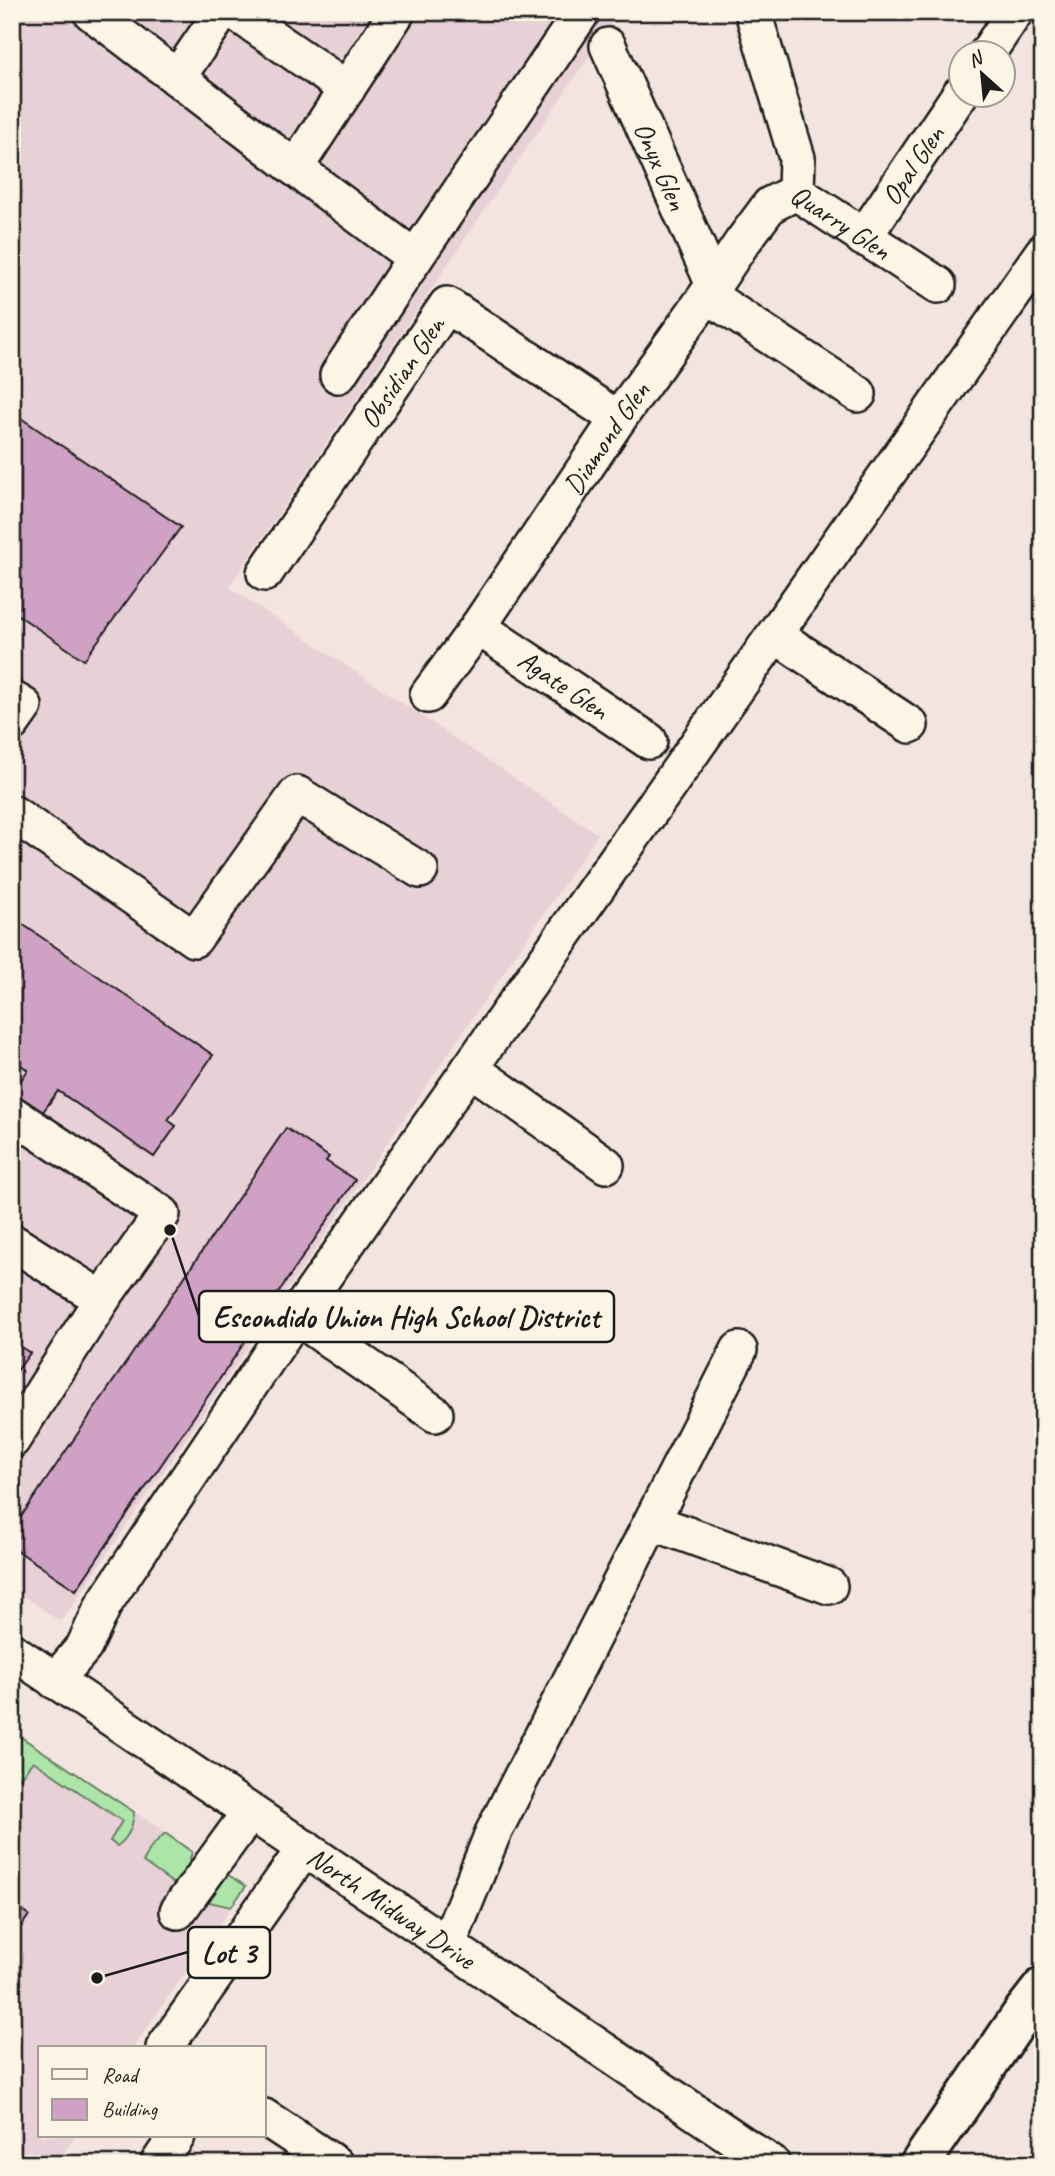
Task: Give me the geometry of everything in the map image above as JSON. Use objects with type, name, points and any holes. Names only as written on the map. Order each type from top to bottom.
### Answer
[{"type":"main road","points":[[920,2164],[1043,1987]]},
{"type":"street","points":[[177,78],[222,12]]},
{"type":"street","points":[[235,12],[347,89]]},
{"type":"street","points":[[338,375],[582,12]]},
{"type":"street","name":"Quarry Glen","points":[[753,12],[797,158],[796,192],[938,285]]},
{"type":"street","points":[[997,38],[1015,12]]},
{"type":"street","points":[[295,169],[395,13]]},
{"type":"street","points":[[105,16],[177,78],[415,258]]},
{"type":"street","name":"Onyx Glen","points":[[608,46],[711,290]]},
{"type":"street","name":"Opal Glen","points":[[863,238],[951,108]]},
{"type":"street","name":"Diamond Glen","points":[[428,695],[618,419],[770,205],[796,192]]},
{"type":"street","points":[[55,1681],[84,1647],[104,1604],[296,1316],[1043,252]]},
{"type":"street","points":[[711,290],[858,394]]},
{"type":"street","name":"Obsidian Glen","points":[[265,573],[447,305],[618,419]]},
{"type":"street","name":"Agate Glen","points":[[478,626],[649,741]]},
{"type":"street","points":[[775,635],[910,725]]},
{"type":"street","points":[[12,698],[24,706],[12,723]]},
{"type":"street","points":[[12,813],[194,939],[296,794],[419,870]]},
{"type":"street","points":[[471,1068],[606,1165]]},
{"type":"street","points":[[12,1114],[162,1214],[102,1299],[12,1440]]},
{"type":"street","points":[[12,1241],[102,1299]]},
{"type":"street","points":[[296,1316],[435,1414]]},
{"type":"street","points":[[447,1944],[493,1833],[739,1350]]},
{"type":"street","points":[[652,1522],[829,1586]]},
{"type":"street","name":"North Midway Drive","points":[[12,1651],[772,2164]]},
{"type":"street","points":[[178,1910],[250,1812]]},
{"type":"street","points":[[165,2046],[305,1848]]},
{"type":"street","points":[[266,2118],[335,2164]]},
{"type":"street","points":[[158,2164],[176,2138]]},
{"type":"shaded area","points":[[12,12],[619,12],[229,587],[598,834],[61,1622],[12,1588]]},
{"type":"shaded area","points":[[12,1731],[246,1886],[134,2046],[38,2046],[38,2138],[74,2138],[56,2164],[12,2164]]},
{"type":"green space","points":[[12,1731],[134,1812],[130,1831],[125,1839],[117,1846],[110,1841],[122,1821],[33,1761],[20,1778],[16,1781],[12,1778]]},
{"type":"green space","points":[[165,1833],[192,1852],[188,1866],[174,1884],[143,1862],[151,1847]]},
{"type":"green space","points":[[225,1873],[246,1886],[231,1907],[200,1900]]},
{"type":"building","points":[[12,412],[181,527],[84,660],[12,611]]},
{"type":"building","points":[[12,917],[213,1055],[168,1120],[176,1126],[154,1157],[58,1091],[40,1116],[12,1097],[28,1070],[12,1059]]},
{"type":"building","points":[[286,1128],[329,1157],[326,1161],[355,1180],[76,1590],[12,1547],[12,1530]]},
{"type":"building","points":[[12,1341],[30,1353],[12,1378]]},
{"type":"building","points":[[12,1904],[29,1915],[12,1940]]},
{"type":"place","name":"Escondido Union High School District","points":[[170,1230]]},
{"type":"place","name":"Lot 3","points":[[97,1978]]}]
